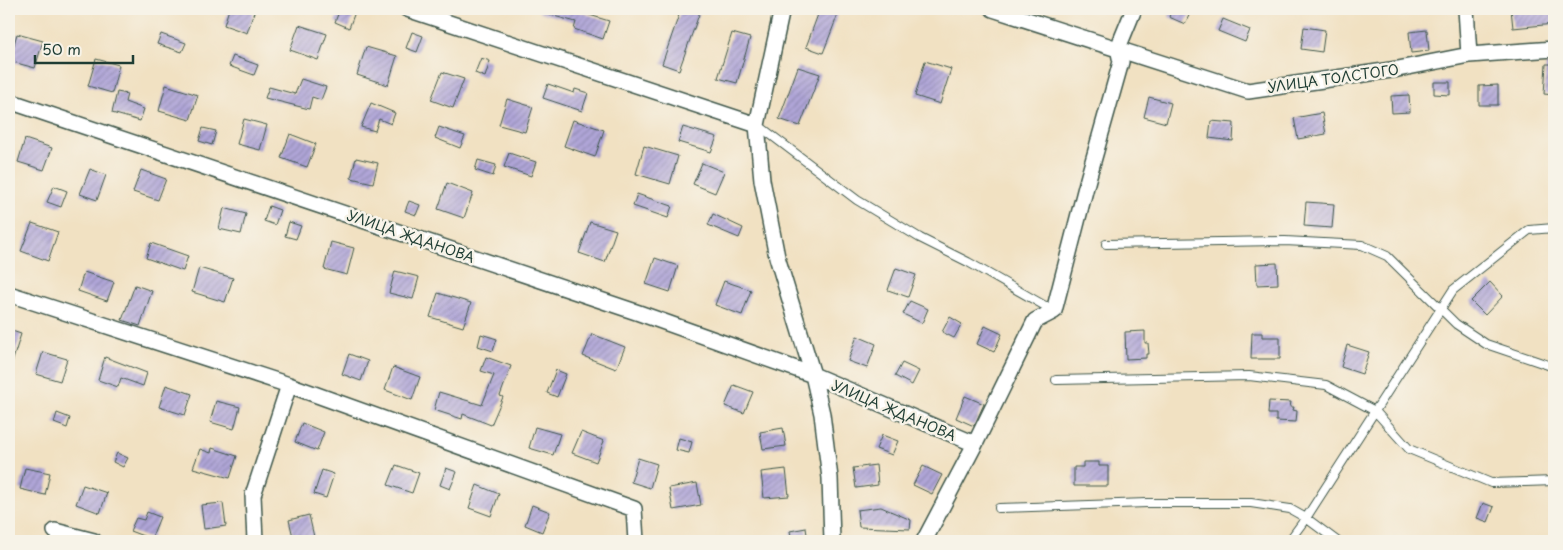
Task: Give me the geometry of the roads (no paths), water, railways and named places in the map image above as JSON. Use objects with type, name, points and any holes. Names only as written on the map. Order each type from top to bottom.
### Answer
[{"type":"street","points":[[407,9],[757,125]]},
{"type":"street","name":"УЛИЦА ЖДАНОВА","points":[[782,9],[757,125],[762,180],[777,257],[822,414],[830,478],[832,541]]},
{"type":"street","name":"УЛИЦА ТОЛСТОГО","points":[[993,9],[1248,90],[1398,69],[1469,55],[1554,49]]},
{"type":"street","points":[[924,541],[1035,321],[1054,311],[1121,62],[1118,48],[1134,9]]},
{"type":"street","points":[[1466,9],[1469,55]]},
{"type":"street","name":"УЛИЦА ЖДАНОВА","points":[[9,101],[629,309],[812,375],[974,444]]},
{"type":"street","points":[[9,294],[288,385],[634,509],[636,541]]},
{"type":"street","points":[[255,541],[253,495],[288,385]]},
{"type":"street","points":[[55,530],[94,541]]},
{"type":"lane","points":[[757,125],[857,200],[920,238],[968,262],[1054,311]]},
{"type":"lane","points":[[1289,541],[1306,518],[1453,290],[1529,230],[1554,228]]},
{"type":"lane","points":[[1106,244],[1285,241],[1362,245],[1387,256],[1456,324],[1486,344],[1548,365],[1554,365]]},
{"type":"lane","points":[[1056,380],[1249,376],[1326,385],[1375,411],[1410,449],[1491,483],[1554,480]]},
{"type":"lane","points":[[1000,508],[1147,503],[1251,503],[1290,509],[1306,518],[1337,541]]}]
